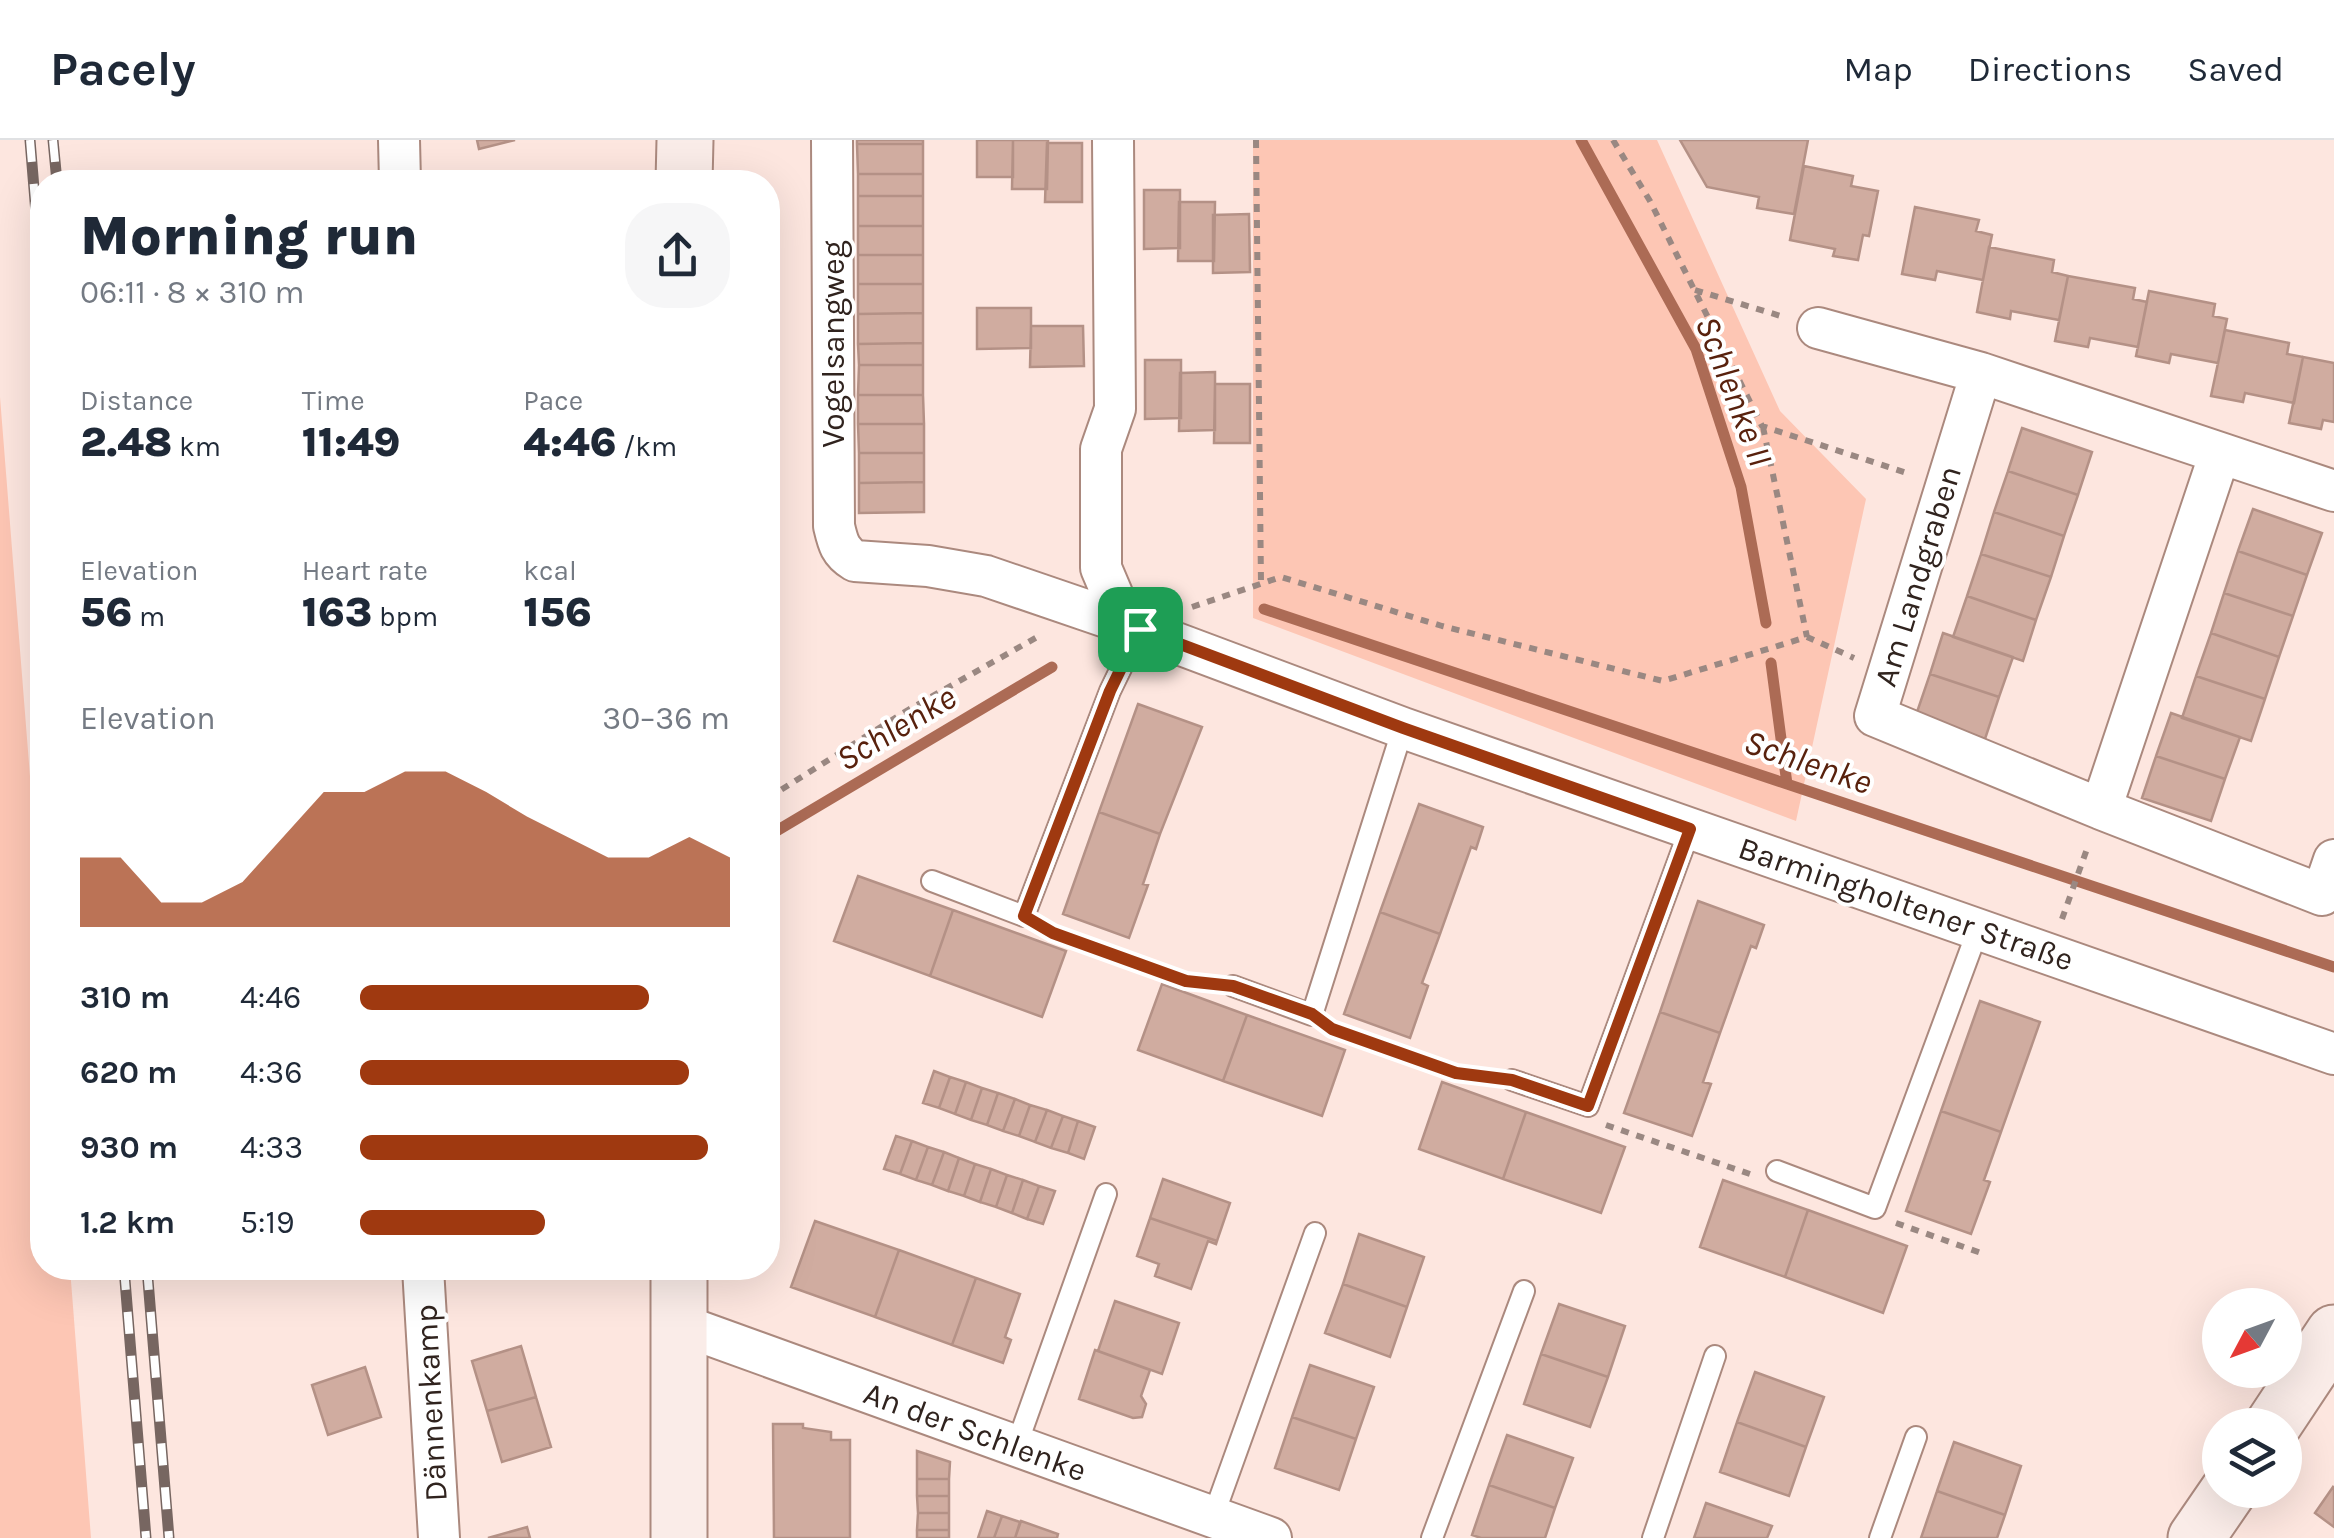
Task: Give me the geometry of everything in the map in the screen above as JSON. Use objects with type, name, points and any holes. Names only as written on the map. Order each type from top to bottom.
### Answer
[{"type":"main road","points":[[684,170],[685,140]]},
{"type":"main road","points":[[679,1280],[679,1538]]},
{"type":"main road","points":[[2284,1408],[2334,1333]]},
{"type":"main road","points":[[2196,1538],[2217,1508]]},
{"type":"street","points":[[399,140],[400,170]]},
{"type":"street","name":"Vogelsangweg","points":[[832,140],[834,526],[839,547]]},
{"type":"street","points":[[1114,140],[1115,409],[1101,449],[1101,568],[1118,608],[1155,636]]},
{"type":"street","points":[[1818,328],[1981,374],[2334,492]]},
{"type":"street","name":"Am Landgraben","points":[[1981,374],[1875,716],[2096,824],[2322,895],[2334,860]]},
{"type":"street","points":[[2096,824],[2220,453]]},
{"type":"street","name":"Barmingholtener Straße","points":[[839,547],[856,561],[928,566],[986,576],[1403,728],[2334,1054]]},
{"type":"street","name":"Dännenkamp","points":[[424,1280],[438,1538]]},
{"type":"street","name":"An der Schlenke","points":[[679,1324],[1272,1538]]},
{"type":"lane","points":[[932,881],[1024,916],[1110,691],[1155,636]]},
{"type":"lane","points":[[1233,986],[1312,1014],[1403,728]]},
{"type":"lane","points":[[1512,1080],[1588,1106],[1690,829]]},
{"type":"lane","points":[[1777,1171],[1875,1208],[1979,927]]},
{"type":"lane","points":[[1016,1447],[1106,1194]]},
{"type":"lane","points":[[1213,1517],[1314,1233]]},
{"type":"lane","points":[[1432,1538],[1524,1290]]},
{"type":"lane","points":[[1653,1538],[1715,1356]]},
{"type":"lane","points":[[1880,1538],[1916,1436]]},
{"type":"path","points":[[1256,140],[1261,583]]},
{"type":"path","points":[[1613,140],[1650,201],[1762,426],[1807,637]]},
{"type":"path","points":[[1694,289],[1818,328]]},
{"type":"path","points":[[1762,426],[1946,486]]},
{"type":"path","points":[[1155,636],[1194,604],[1281,577],[1442,626],[1663,681],[1807,637],[1888,673]]},
{"type":"path","points":[[780,790],[908,710],[1042,634]]},
{"type":"path","points":[[2070,898],[2096,824]]},
{"type":"path","points":[[1024,916],[1053,933],[1186,981],[1233,986]]},
{"type":"path","points":[[1312,1014],[1332,1029],[1456,1073],[1512,1080]]},
{"type":"path","points":[[1588,1106],[1609,1127],[1746,1175],[1777,1171]]},
{"type":"path","points":[[1875,1208],[1902,1227],[1980,1252]]},
{"type":"shaded area","points":[[1253,140],[1657,140],[1780,411],[1866,499],[1796,821],[1253,618]]},
{"type":"shaded area","points":[[0,397],[30,776],[30,1280],[71,1280],[91,1538],[0,1538]]},
{"type":"building","points":[[477,140],[515,140],[479,149]]},
{"type":"building","points":[[857,140],[923,140],[923,144],[857,144]]},
{"type":"building","points":[[977,140],[1013,140],[1013,177],[977,177]]},
{"type":"building","points":[[1013,140],[1048,140],[1047,189],[1012,189]]},
{"type":"building","points":[[1680,140],[1808,140],[1794,214],[1757,208],[1759,197],[1707,187]]},
{"type":"building","points":[[1047,143],[1082,143],[1082,202],[1045,202]]},
{"type":"building","points":[[857,144],[923,144],[923,174],[858,174]]},
{"type":"building","points":[[1804,166],[1853,176],[1851,186],[1878,191],[1869,236],[1863,235],[1858,260],[1833,256],[1835,249],[1790,240]]},
{"type":"building","points":[[858,174],[923,174],[923,196],[858,196]]},
{"type":"building","points":[[1144,190],[1180,190],[1180,248],[1144,249]]},
{"type":"building","points":[[858,196],[923,196],[923,226],[858,226]]},
{"type":"building","points":[[1179,202],[1215,202],[1214,261],[1178,261]]},
{"type":"building","points":[[1915,207],[1979,220],[1976,231],[1992,235],[1983,280],[1937,271],[1935,280],[1902,274]]},
{"type":"building","points":[[1249,214],[1250,272],[1213,273],[1213,215]]},
{"type":"building","points":[[858,226],[923,226],[923,255],[858,255]]},
{"type":"building","points":[[1989,247],[2054,260],[2052,272],[2068,276],[2059,320],[2011,311],[2010,319],[1977,312]]},
{"type":"building","points":[[858,255],[923,255],[923,284],[858,284]]},
{"type":"building","points":[[2068,276],[2135,288],[2133,299],[2147,302],[2138,347],[2090,338],[2088,347],[2055,341]]},
{"type":"building","points":[[858,284],[923,284],[923,313],[858,314]]},
{"type":"building","points":[[2149,291],[2215,304],[2213,316],[2227,319],[2218,363],[2171,354],[2169,363],[2136,356]]},
{"type":"building","points":[[977,308],[1031,308],[1031,348],[977,349]]},
{"type":"building","points":[[923,313],[923,343],[858,344],[858,314]]},
{"type":"building","points":[[1031,326],[1083,326],[1084,366],[1030,367]]},
{"type":"building","points":[[2225,330],[2289,343],[2287,354],[2303,357],[2294,403],[2245,393],[2243,402],[2211,396]]},
{"type":"building","points":[[923,343],[923,365],[859,365],[858,344]]},
{"type":"building","points":[[2303,357],[2334,363],[2334,422],[2323,420],[2321,429],[2289,423]]},
{"type":"building","points":[[1145,360],[1181,360],[1181,418],[1145,419]]},
{"type":"building","points":[[859,365],[923,365],[923,395],[858,395]]},
{"type":"building","points":[[1215,372],[1215,430],[1179,431],[1180,373]]},
{"type":"building","points":[[1215,384],[1250,384],[1250,443],[1214,443]]},
{"type":"building","points":[[858,395],[923,395],[924,424],[858,424]]},
{"type":"building","points":[[858,424],[924,424],[924,453],[859,453]]},
{"type":"building","points":[[2022,428],[2092,452],[2078,495],[2008,471]]},
{"type":"building","points":[[859,453],[924,453],[924,482],[859,483]]},
{"type":"building","points":[[2008,471],[2078,495],[2064,536],[1994,512]]},
{"type":"building","points":[[924,482],[924,512],[859,513],[859,483]]},
{"type":"building","points":[[2253,509],[2322,533],[2307,575],[2238,551]]},
{"type":"building","points":[[1994,512],[2064,536],[2051,577],[1981,554]]},
{"type":"building","points":[[2238,551],[2307,575],[2293,616],[2224,593]]},
{"type":"building","points":[[1981,554],[2051,577],[2036,620],[1967,596]]},
{"type":"building","points":[[2224,593],[2293,616],[2279,657],[2211,633]]},
{"type":"building","points":[[1967,596],[2036,620],[2023,661],[1953,637]]},
{"type":"building","points":[[1943,633],[2013,657],[1999,697],[1930,674]]},
{"type":"building","points":[[2211,633],[2279,657],[2265,699],[2196,676]]},
{"type":"building","points":[[1930,674],[1999,697],[1985,739],[1916,715]]},
{"type":"building","points":[[2196,676],[2265,699],[2251,741],[2182,718]]},
{"type":"building","points":[[1138,704],[1202,727],[1160,834],[1099,812]]},
{"type":"building","points":[[2171,713],[2240,737],[2225,779],[2156,756]]},
{"type":"building","points":[[2156,756],[2225,779],[2211,821],[2142,798]]},
{"type":"building","points":[[1419,804],[1483,827],[1476,849],[1471,847],[1440,934],[1380,912]]},
{"type":"building","points":[[1099,812],[1160,834],[1143,884],[1148,885],[1129,938],[1063,914]]},
{"type":"building","points":[[858,876],[953,910],[930,976],[834,941]]},
{"type":"building","points":[[1698,901],[1764,925],[1756,948],[1751,946],[1720,1033],[1660,1012]]},
{"type":"building","points":[[953,910],[1066,951],[1042,1017],[930,976]]},
{"type":"building","points":[[1380,912],[1440,934],[1422,983],[1428,986],[1410,1038],[1344,1014]]},
{"type":"building","points":[[1162,984],[1247,1015],[1223,1081],[1138,1050]]},
{"type":"building","points":[[1980,1001],[2040,1022],[2001,1132],[1941,1111]]},
{"type":"building","points":[[1660,1012],[1720,1033],[1703,1082],[1711,1084],[1692,1136],[1624,1113]]},
{"type":"building","points":[[1247,1015],[1345,1050],[1322,1116],[1223,1081]]},
{"type":"building","points":[[934,1071],[950,1077],[939,1108],[923,1103]]},
{"type":"building","points":[[950,1077],[966,1082],[955,1114],[939,1108]]},
{"type":"building","points":[[966,1082],[982,1088],[971,1120],[955,1114]]},
{"type":"building","points":[[1442,1082],[1526,1112],[1503,1179],[1419,1149]]},
{"type":"building","points":[[982,1088],[998,1093],[987,1125],[971,1120]]},
{"type":"building","points":[[998,1093],[1015,1099],[1003,1131],[987,1125]]},
{"type":"building","points":[[1015,1099],[1030,1105],[1019,1136],[1003,1131]]},
{"type":"building","points":[[1030,1105],[1047,1110],[1035,1142],[1019,1136]]},
{"type":"building","points":[[1047,1110],[1063,1116],[1051,1148],[1035,1142]]},
{"type":"building","points":[[1941,1111],[2001,1132],[1984,1180],[1990,1182],[1971,1234],[1906,1211]]},
{"type":"building","points":[[1526,1112],[1625,1147],[1601,1213],[1503,1179]]},
{"type":"building","points":[[1063,1116],[1078,1121],[1068,1153],[1051,1148]]},
{"type":"building","points":[[1078,1121],[1095,1127],[1084,1159],[1068,1153]]},
{"type":"building","points":[[896,1136],[912,1141],[900,1174],[884,1169]]},
{"type":"building","points":[[912,1141],[928,1147],[916,1180],[900,1174]]},
{"type":"building","points":[[928,1147],[944,1152],[932,1185],[916,1180]]},
{"type":"building","points":[[944,1152],[959,1158],[948,1191],[932,1185]]},
{"type":"building","points":[[959,1158],[975,1164],[964,1196],[948,1191]]},
{"type":"building","points":[[975,1164],[991,1169],[980,1202],[964,1196]]},
{"type":"building","points":[[991,1169],[1007,1175],[996,1207],[980,1202]]},
{"type":"building","points":[[1007,1175],[1023,1180],[1012,1213],[996,1207]]},
{"type":"building","points":[[1163,1179],[1230,1203],[1217,1241],[1150,1218]]},
{"type":"building","points":[[1023,1180],[1039,1186],[1027,1219],[1012,1213]]},
{"type":"building","points":[[1723,1180],[1808,1210],[1785,1277],[1700,1247]]},
{"type":"building","points":[[1039,1186],[1055,1191],[1043,1224],[1027,1219]]},
{"type":"building","points":[[1808,1210],[1907,1246],[1883,1313],[1785,1277]]},
{"type":"building","points":[[1150,1218],[1217,1241],[1208,1241],[1191,1289],[1155,1276],[1159,1264],[1137,1256]]},
{"type":"building","points":[[815,1221],[899,1250],[875,1317],[791,1287]]},
{"type":"building","points":[[1359,1234],[1424,1257],[1407,1307],[1343,1284]]},
{"type":"building","points":[[899,1250],[976,1278],[952,1345],[875,1317]]},
{"type":"building","points":[[976,1278],[1020,1294],[1005,1337],[1011,1340],[1003,1363],[952,1345]]},
{"type":"building","points":[[1343,1284],[1407,1307],[1390,1357],[1325,1333]]},
{"type":"building","points":[[1115,1301],[1179,1323],[1162,1374],[1098,1351]]},
{"type":"building","points":[[1559,1304],[1625,1326],[1608,1377],[1541,1354]]},
{"type":"building","points":[[521,1346],[536,1397],[487,1411],[472,1361]]},
{"type":"building","points":[[1095,1350],[1150,1370],[1141,1396],[1146,1404],[1142,1417],[1133,1418],[1079,1399]]},
{"type":"building","points":[[1541,1354],[1608,1377],[1590,1427],[1524,1404]]},
{"type":"building","points":[[1310,1365],[1374,1387],[1356,1439],[1292,1417]]},
{"type":"building","points":[[365,1367],[381,1417],[328,1435],[312,1385]]},
{"type":"building","points":[[1755,1372],[1824,1397],[1806,1447],[1737,1422]]},
{"type":"building","points":[[536,1397],[551,1447],[502,1462],[487,1411]]},
{"type":"building","points":[[1292,1417],[1356,1439],[1339,1490],[1275,1468]]},
{"type":"building","points":[[1737,1422],[1806,1447],[1789,1496],[1720,1472]]},
{"type":"building","points":[[773,1424],[803,1424],[803,1428],[831,1432],[831,1440],[850,1440],[850,1538],[774,1538]]},
{"type":"building","points":[[1507,1435],[1573,1458],[1555,1508],[1489,1485]]},
{"type":"building","points":[[1954,1442],[2021,1466],[2005,1515],[1937,1491]]},
{"type":"building","points":[[917,1451],[950,1462],[949,1479],[917,1479]]},
{"type":"building","points":[[917,1479],[949,1479],[949,1496],[917,1496]]},
{"type":"building","points":[[1489,1485],[1555,1508],[1545,1538],[1472,1535]]},
{"type":"building","points":[[2334,1488],[2334,1527],[2315,1513]]},
{"type":"building","points":[[1937,1491],[2005,1515],[1997,1538],[1921,1538]]},
{"type":"building","points":[[917,1496],[949,1496],[949,1513],[918,1513]]},
{"type":"building","points":[[1706,1503],[1772,1526],[1767,1538],[1694,1538]]},
{"type":"building","points":[[987,1511],[1002,1516],[994,1538],[978,1538]]},
{"type":"building","points":[[918,1513],[949,1513],[949,1530],[917,1530]]},
{"type":"building","points":[[1002,1516],[1020,1522],[1015,1538],[994,1538]]},
{"type":"building","points":[[1021,1521],[1058,1534],[1057,1538],[1015,1538]]},
{"type":"building","points":[[527,1527],[530,1538],[488,1538]]},
{"type":"building","points":[[917,1530],[949,1530],[949,1538],[917,1538]]},
{"type":"waterway","name":"Schlenke II","points":[[1581,140],[1696,349],[1741,487],[1766,623]]},
{"type":"waterway","name":"Schlenke","points":[[1264,609],[2334,967]]},
{"type":"waterway","name":"Schlenke II","points":[[1771,663],[1787,784]]},
{"type":"waterway","name":"Schlenke","points":[[780,829],[1052,667]]},
{"type":"railway","points":[[30,140],[32,170]]},
{"type":"railway","points":[[53,140],[56,170]]},
{"type":"railway","points":[[125,1280],[146,1538]]},
{"type":"railway","points":[[148,1280],[169,1538]]},
{"type":"route","points":[[1140,629],[1403,728],[1690,829],[1588,1106],[1512,1080],[1456,1073],[1332,1029],[1312,1014],[1233,986],[1186,981],[1053,933],[1024,916],[1110,691],[1140,629]]}]
